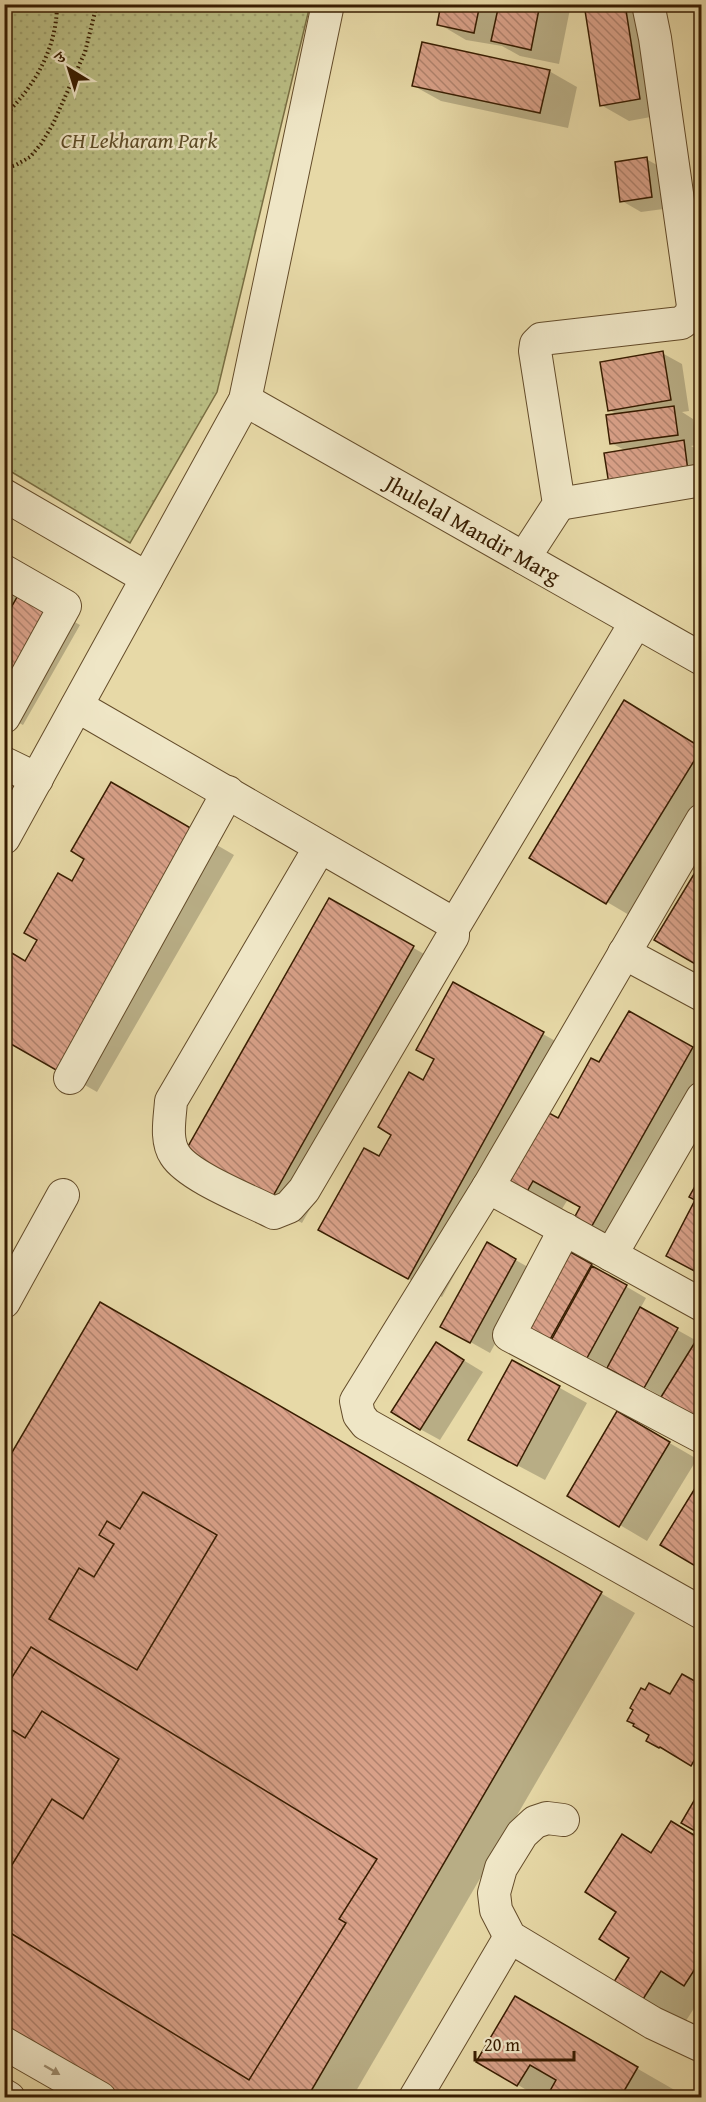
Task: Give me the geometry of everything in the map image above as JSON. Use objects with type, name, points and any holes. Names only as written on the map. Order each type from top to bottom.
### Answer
[{"type":"street","points":[[4,838],[245,400],[328,4]]},
{"type":"street","points":[[524,558],[559,504],[535,351],[536,344],[542,339],[681,323],[690,316],[693,306],[655,38],[648,4]]},
{"type":"street","name":"Jhulelal Mandir Marg","points":[[245,400],[702,659]]},
{"type":"street","points":[[559,504],[702,480]]},
{"type":"street","points":[[4,495],[147,578]]},
{"type":"street","points":[[4,571],[65,606],[4,717]]},
{"type":"street","points":[[453,928],[636,622]]},
{"type":"street","points":[[77,706],[450,921],[453,928],[453,936],[304,1190],[289,1207],[274,1213],[194,1173],[174,1155],[168,1132],[171,1101],[320,847]]},
{"type":"street","points":[[4,763],[37,779]]},
{"type":"street","points":[[70,1078],[228,792]]},
{"type":"street","points":[[702,820],[488,1188],[356,1401],[359,1415],[366,1424],[702,1613]]},
{"type":"street","points":[[624,953],[702,995]]},
{"type":"street","points":[[611,1255],[702,1098]]},
{"type":"street","points":[[488,1188],[702,1305]]},
{"type":"street","points":[[4,1302],[63,1195]]},
{"type":"street","points":[[565,1229],[509,1335],[702,1437]]},
{"type":"street","points":[[563,1820],[547,1818],[535,1822],[522,1834],[501,1868],[494,1893],[496,1910],[510,1937],[653,2023],[702,2046]]},
{"type":"street","points":[[415,2097],[510,1937]]},
{"type":"street","points":[[4,2043],[100,2097]]},
{"type":"street","points":[[4,2095],[9,2097]]},
{"type":"path","points":[[4,116],[34,81],[51,48],[57,4]]},
{"type":"path","points":[[4,169],[30,157],[53,124],[85,52],[97,4]]},
{"type":"green space","name":"CH Lekharam Park","points":[[5,4],[310,5],[217,392],[130,543],[5,468]]},
{"type":"building","points":[[441,4],[480,4],[474,33],[437,25]]},
{"type":"building","points":[[499,4],[540,4],[531,50],[491,41]]},
{"type":"building","points":[[584,4],[625,4],[640,99],[600,106]]},
{"type":"building","points":[[422,42],[550,70],[540,113],[412,86]]},
{"type":"building","points":[[647,157],[652,197],[620,202],[615,162]]},
{"type":"building","points":[[663,351],[671,400],[608,411],[600,362]]},
{"type":"building","points":[[674,406],[678,435],[610,444],[606,415]]},
{"type":"building","points":[[684,440],[689,479],[610,491],[604,453]]},
{"type":"building","points":[[21,590],[53,608],[4,694],[4,632],[11,621],[4,617],[4,601],[12,606]]},
{"type":"building","points":[[624,700],[702,748],[606,904],[529,858]]},
{"type":"building","points":[[111,782],[201,834],[63,1074],[4,1040],[4,966],[12,953],[25,961],[37,940],[24,933],[58,873],[72,881],[84,859],[71,851]]},
{"type":"building","points":[[702,861],[702,968],[654,940]]},
{"type":"building","points":[[329,898],[414,946],[268,1205],[182,1157]]},
{"type":"building","points":[[453,982],[544,1032],[408,1279],[318,1230],[364,1148],[379,1156],[391,1135],[378,1127],[409,1072],[423,1080],[434,1059],[416,1050]]},
{"type":"building","points":[[629,1011],[693,1047],[589,1231],[572,1222],[580,1207],[533,1181],[525,1195],[507,1186],[549,1113],[558,1118],[591,1058],[599,1062]]},
{"type":"building","points":[[702,1174],[702,1275],[666,1256],[695,1200],[689,1197]]},
{"type":"building","points":[[487,1242],[516,1259],[470,1343],[440,1327]]},
{"type":"building","points":[[563,1248],[592,1264],[548,1343],[519,1327]]},
{"type":"building","points":[[592,1266],[627,1285],[582,1367],[547,1348]]},
{"type":"building","points":[[100,1302],[602,1592],[307,2098],[107,2098],[4,2038],[4,1466]]},
{"type":"building","points":[[640,1307],[678,1328],[644,1388],[607,1368]]},
{"type":"building","points":[[702,1331],[702,1422],[661,1397]]},
{"type":"building","points":[[436,1342],[464,1360],[420,1430],[391,1412]]},
{"type":"building","points":[[512,1360],[560,1386],[517,1466],[468,1440]]},
{"type":"building","points":[[617,1411],[670,1442],[619,1527],[567,1496]]},
{"type":"building","points":[[702,1477],[702,1570],[660,1545]]},
{"type":"building","points":[[143,1492],[217,1535],[137,1670],[49,1619],[79,1568],[94,1577],[114,1544],[99,1535],[107,1521],[120,1529]]},
{"type":"building","points":[[31,1647],[377,1859],[339,1919],[346,1923],[249,2080],[4,1929],[4,1872],[7,1873],[52,1799],[83,1819],[119,1759],[42,1711],[25,1738],[4,1725],[4,1690]]},
{"type":"building","points":[[682,1674],[702,1685],[702,1746],[691,1766],[646,1741],[649,1735],[627,1721],[633,1710],[630,1708],[641,1688],[645,1690],[649,1683],[670,1694]]},
{"type":"building","points":[[702,1787],[702,1835],[681,1823]]},
{"type":"building","points":[[671,1821],[702,1840],[702,1958],[684,1986],[661,1971],[636,2010],[607,1993],[629,1958],[599,1939],[616,1912],[585,1892],[622,1834],[651,1853]]},
{"type":"building","points":[[515,1996],[638,2067],[620,2098],[546,2098],[556,2080],[530,2065],[517,2086],[476,2062]]}]
